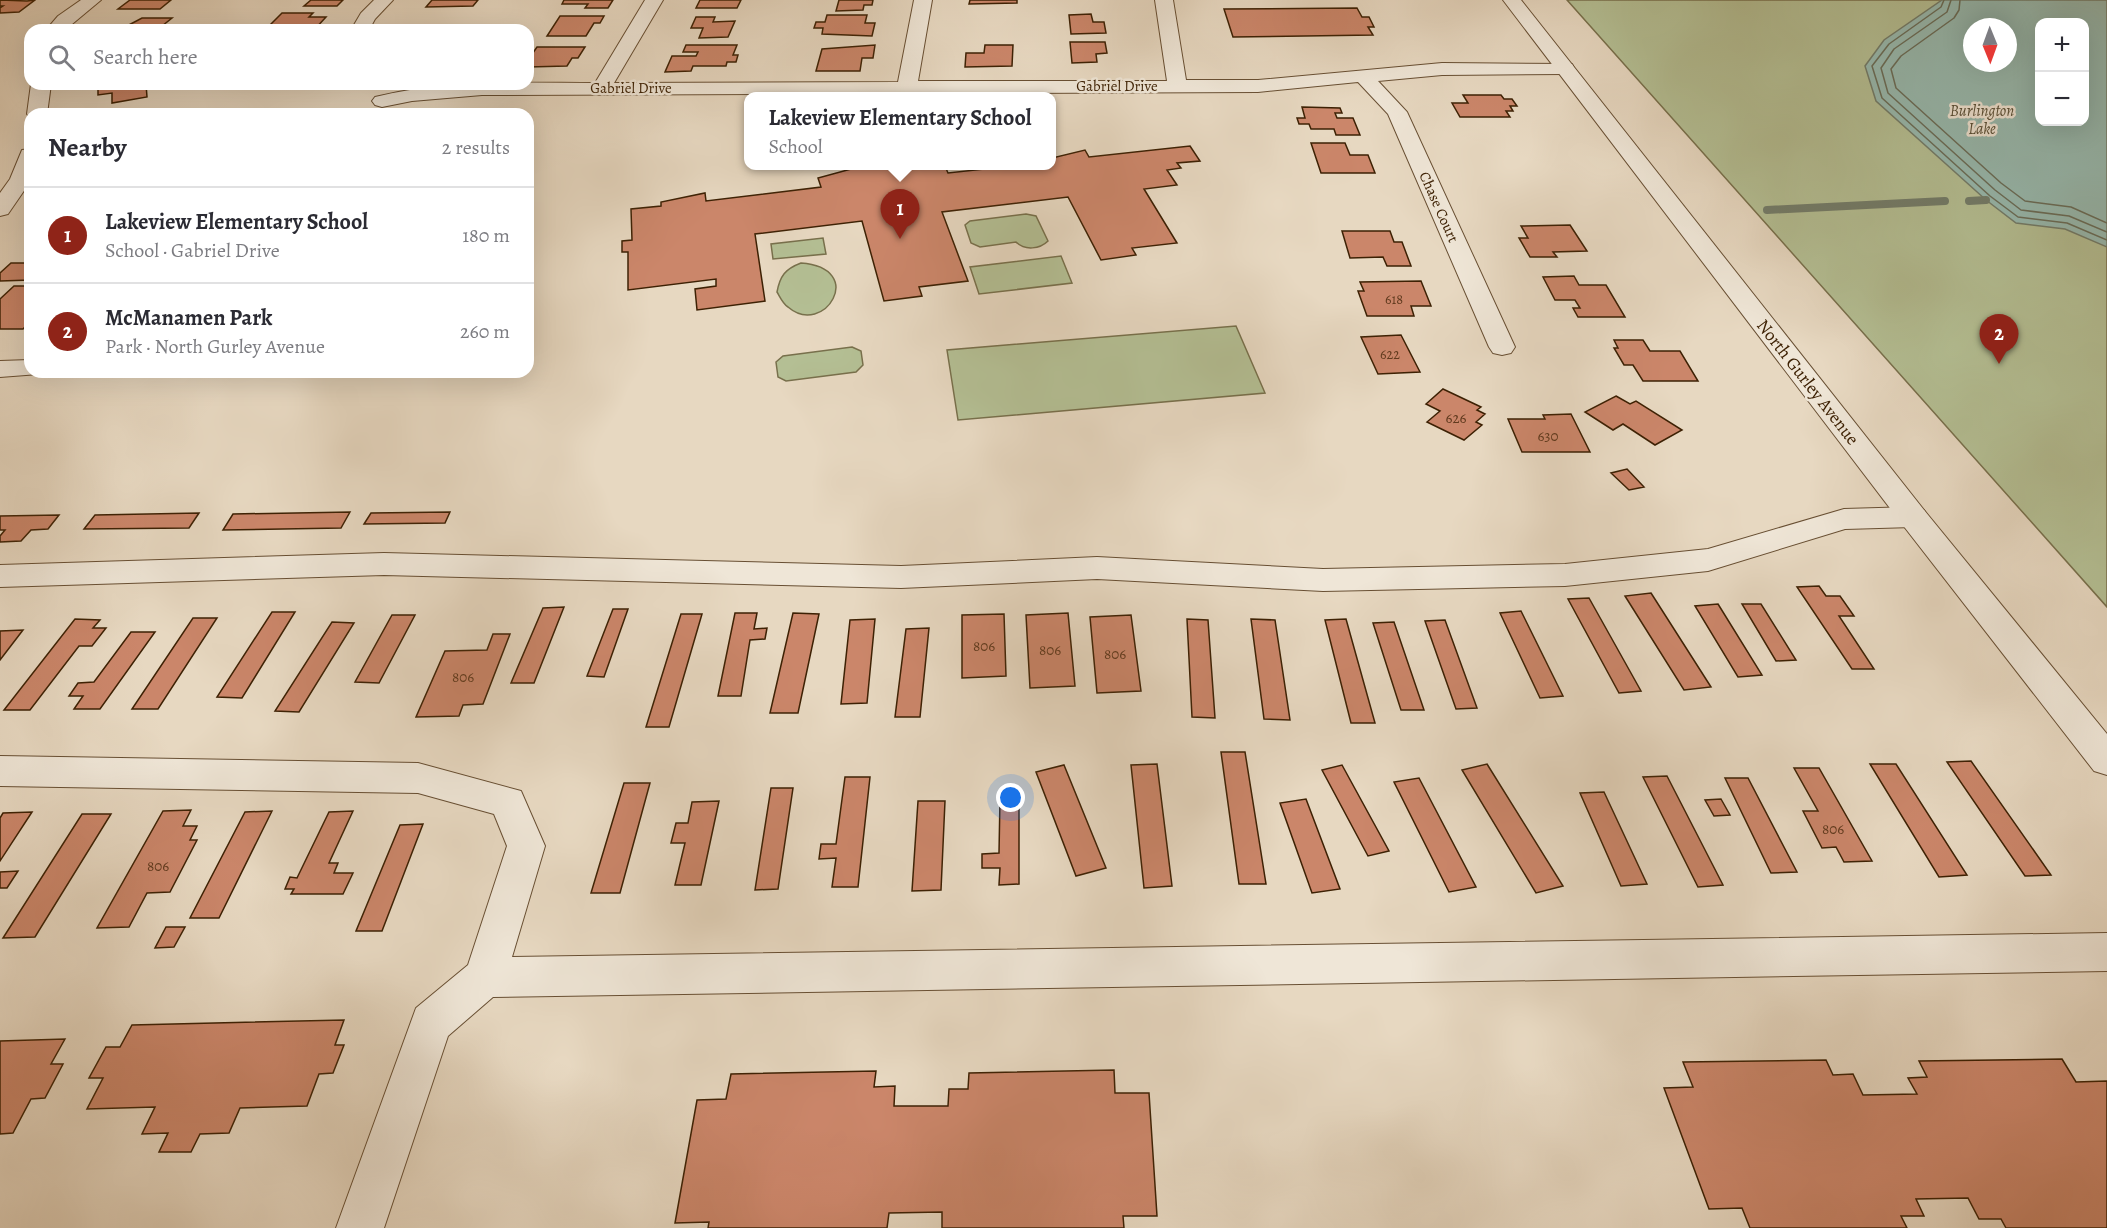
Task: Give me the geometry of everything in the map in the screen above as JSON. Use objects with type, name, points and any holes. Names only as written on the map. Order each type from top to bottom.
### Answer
[{"type":"street","points":[[60,24],[92,0]]},
{"type":"street","points":[[363,24],[384,0]]},
{"type":"street","points":[[601,88],[654,0]]},
{"type":"street","points":[[907,87],[923,0]]},
{"type":"street","points":[[1164,0],[1177,86]]},
{"type":"street","name":"North Gurley Avenue","points":[[1512,0],[1913,517],[2107,760]]},
{"type":"street","name":"Gabriel Drive","points":[[534,89],[1258,86],[1442,69],[1564,68]]},
{"type":"street","name":"Chase Court","points":[[1363,76],[1397,112],[1502,347]]},
{"type":"street","points":[[39,108],[40,90]]},
{"type":"street","name":"Gabriel Drive","points":[[380,100],[470,90]]},
{"type":"street","points":[[0,209],[24,171]]},
{"type":"street","points":[[0,369],[24,368]]},
{"type":"street","points":[[0,576],[384,564],[901,577],[1097,568],[1323,580],[1565,575],[1708,560],[1844,519],[1913,517]]},
{"type":"street","points":[[0,771],[418,778],[508,802],[526,846],[485,976],[431,1023],[360,1228]]},
{"type":"street","points":[[485,976],[2107,952]]},
{"type":"green space","points":[[1567,0],[2107,0],[2107,607]]},
{"type":"green space","points":[[1026,214],[1036,216],[1048,241],[1045,244],[1032,248],[1024,247],[1016,242],[980,247],[971,243],[965,225],[970,221]]},
{"type":"green space","points":[[823,238],[826,254],[773,259],[771,244]]},
{"type":"green space","points":[[1061,256],[1072,283],[979,294],[970,267]]},
{"type":"green space","points":[[801,263],[821,268],[832,276],[836,287],[833,299],[826,308],[815,314],[802,314],[788,307],[777,292],[784,274]]},
{"type":"green space","points":[[1236,326],[1265,393],[958,420],[947,350]]},
{"type":"green space","points":[[852,347],[861,351],[863,365],[856,372],[786,381],[778,377],[776,362],[783,356]]},
{"type":"water","name":"Burlington Lake","points":[[1942,0],[2107,0],[2107,247],[2065,229],[2016,223],[1986,200],[1876,101],[1865,66],[1884,40]]},
{"type":"building","points":[[0,0],[35,0],[19,12],[0,13],[0,8],[3,6],[0,6]]},
{"type":"building","points":[[130,0],[171,0],[160,9],[118,9]]},
{"type":"building","points":[[311,0],[343,0],[337,6],[304,6]]},
{"type":"building","points":[[432,0],[478,0],[473,6],[426,7]]},
{"type":"building","points":[[564,0],[613,0],[608,8],[585,8],[588,4],[562,4]]},
{"type":"building","points":[[700,0],[741,0],[737,8],[696,8]]},
{"type":"building","points":[[839,0],[873,0],[872,5],[864,5],[863,10],[836,11]]},
{"type":"building","points":[[970,0],[1017,0],[1017,3],[969,4]]},
{"type":"building","points":[[1357,8],[1362,17],[1369,17],[1374,27],[1368,27],[1373,35],[1233,37],[1224,9]]},
{"type":"building","points":[[282,13],[313,13],[309,17],[326,17],[320,24],[271,24]]},
{"type":"building","points":[[1091,14],[1093,22],[1104,22],[1106,33],[1071,34],[1069,15]]},
{"type":"building","points":[[827,15],[867,15],[865,23],[875,23],[872,36],[822,34],[823,28],[814,28],[816,22],[825,22]]},
{"type":"building","points":[[560,16],[604,16],[600,23],[594,23],[586,36],[547,36]]},
{"type":"building","points":[[696,17],[715,17],[713,22],[735,21],[728,37],[699,38],[703,28],[691,28]]},
{"type":"building","points":[[142,18],[172,18],[164,24],[131,24]]},
{"type":"building","points":[[1070,42],[1105,42],[1107,53],[1096,54],[1097,62],[1072,63]]},
{"type":"building","points":[[686,45],[737,45],[733,55],[738,55],[736,62],[727,62],[726,66],[693,66],[691,71],[665,72],[672,56],[696,56],[698,52],[683,52]]},
{"type":"building","points":[[875,45],[873,58],[862,58],[860,71],[816,71],[822,49]]},
{"type":"building","points":[[985,45],[1013,45],[1012,66],[965,67],[966,53],[984,53]]},
{"type":"building","points":[[537,47],[585,47],[578,58],[572,58],[567,66],[534,67],[534,51]]},
{"type":"building","points":[[98,90],[146,90],[147,97],[112,103],[112,93],[98,95]]},
{"type":"building","points":[[1463,95],[1501,95],[1504,99],[1512,99],[1517,106],[1510,106],[1513,111],[1506,111],[1510,117],[1460,117],[1452,103],[1468,103]]},
{"type":"building","points":[[1302,107],[1340,108],[1342,113],[1335,113],[1337,118],[1353,118],[1360,135],[1336,135],[1334,129],[1311,129],[1309,124],[1299,124],[1297,118],[1305,118]]},
{"type":"building","points":[[1311,143],[1345,143],[1350,155],[1368,155],[1375,173],[1321,173]]},
{"type":"building","points":[[1190,146],[1200,161],[1177,163],[1181,168],[1167,170],[1177,185],[1144,189],[1177,243],[1132,248],[1136,255],[1101,260],[1068,197],[942,212],[968,281],[919,287],[922,296],[884,301],[862,221],[755,234],[765,301],[697,310],[695,289],[716,286],[716,279],[628,290],[628,252],[622,252],[622,241],[632,240],[631,209],[661,206],[661,202],[705,193],[706,201],[821,187],[818,178],[847,170],[947,170],[948,173],[975,170],[1056,170],[1056,157],[1085,150],[1089,157]]},
{"type":"building","points":[[1570,225],[1587,251],[1553,252],[1557,257],[1530,257],[1519,238],[1528,238],[1521,226]]},
{"type":"building","points":[[1342,231],[1390,231],[1394,242],[1402,242],[1411,266],[1387,266],[1383,257],[1350,258]]},
{"type":"building","points":[[11,263],[24,263],[24,280],[0,281],[0,273]]},
{"type":"building","points":[[1574,276],[1579,285],[1606,285],[1625,317],[1578,317],[1573,308],[1580,308],[1575,300],[1555,300],[1543,277]]},
{"type":"building","points":[[1421,281],[1431,306],[1411,306],[1414,316],[1367,316],[1358,291],[1364,291],[1360,282]]},
{"type":"building","points":[[14,286],[24,286],[23,329],[0,329],[0,299]]},
{"type":"building","points":[[1401,335],[1420,372],[1378,374],[1361,337]]},
{"type":"building","points":[[1614,340],[1643,340],[1650,351],[1680,351],[1698,381],[1643,381],[1633,365],[1624,365],[1614,348],[1618,348]]},
{"type":"building","points":[[1443,389],[1481,407],[1477,410],[1485,414],[1476,422],[1482,425],[1464,440],[1427,422],[1440,411],[1426,404]]},
{"type":"building","points":[[1616,396],[1630,404],[1636,401],[1682,430],[1655,445],[1623,424],[1613,430],[1585,412]]},
{"type":"building","points":[[1571,414],[1590,452],[1522,452],[1508,419],[1545,419],[1543,415]]},
{"type":"building","points":[[1627,469],[1644,487],[1629,490],[1611,473]]},
{"type":"building","points":[[350,512],[341,528],[223,530],[233,514]]},
{"type":"building","points":[[450,512],[445,523],[364,524],[371,513]]},
{"type":"building","points":[[199,513],[189,528],[84,529],[95,515]]},
{"type":"building","points":[[59,515],[48,529],[31,530],[21,541],[0,542],[0,536],[5,530],[0,530],[0,516]]},
{"type":"building","points":[[1819,586],[1826,596],[1840,596],[1854,616],[1839,616],[1874,669],[1852,669],[1797,587]]},
{"type":"building","points":[[1651,593],[1711,687],[1684,690],[1625,596]]},
{"type":"building","points":[[1589,598],[1641,691],[1619,693],[1568,599]]},
{"type":"building","points":[[1718,604],[1762,675],[1738,677],[1695,606]]},
{"type":"building","points":[[1742,604],[1761,604],[1796,660],[1776,661]]},
{"type":"building","points":[[564,607],[534,683],[511,683],[543,608]]},
{"type":"building","points":[[613,609],[628,609],[604,677],[587,676]]},
{"type":"building","points":[[1521,611],[1563,696],[1540,698],[1500,613]]},
{"type":"building","points":[[272,612],[295,612],[242,698],[217,697]]},
{"type":"building","points":[[735,613],[757,613],[754,629],[767,628],[765,639],[750,640],[741,696],[718,696]]},
{"type":"building","points":[[793,613],[819,614],[798,713],[770,713]]},
{"type":"building","points":[[1068,613],[1075,686],[1030,688],[1026,615]]},
{"type":"building","points":[[681,614],[702,614],[669,727],[646,727]]},
{"type":"building","points":[[1004,614],[1006,676],[962,678],[962,615]]},
{"type":"building","points":[[392,615],[415,615],[379,683],[355,682]]},
{"type":"building","points":[[1131,615],[1141,691],[1097,693],[1090,617]]},
{"type":"building","points":[[193,618],[217,618],[158,709],[132,709]]},
{"type":"building","points":[[75,619],[100,620],[93,628],[106,628],[92,646],[79,646],[30,710],[4,710]]},
{"type":"building","points":[[875,619],[867,703],[841,704],[850,620]]},
{"type":"building","points":[[1187,619],[1208,620],[1215,718],[1192,717]]},
{"type":"building","points":[[1251,619],[1275,620],[1290,720],[1264,719]]},
{"type":"building","points":[[1346,619],[1375,723],[1351,723],[1325,620]]},
{"type":"building","points":[[1445,620],[1477,708],[1456,709],[1425,621]]},
{"type":"building","points":[[332,622],[354,623],[299,712],[275,711]]},
{"type":"building","points":[[1394,622],[1424,710],[1401,710],[1373,623]]},
{"type":"building","points":[[929,628],[920,717],[895,717],[906,629]]},
{"type":"building","points":[[23,630],[0,660],[0,631]]},
{"type":"building","points":[[131,632],[155,632],[100,709],[74,709],[83,696],[69,696],[78,683],[94,682]]},
{"type":"building","points":[[493,634],[510,634],[483,704],[463,705],[459,716],[416,717],[445,651],[487,650]]},
{"type":"building","points":[[1221,752],[1245,752],[1266,884],[1239,884]]},
{"type":"building","points":[[1971,761],[2051,875],[2025,876],[1947,762]]},
{"type":"building","points":[[1157,764],[1172,886],[1144,888],[1131,765]]},
{"type":"building","points":[[1487,764],[1563,886],[1536,893],[1462,770]]},
{"type":"building","points":[[1870,764],[1896,764],[1967,875],[1939,877]]},
{"type":"building","points":[[1064,765],[1106,868],[1076,876],[1036,772]]},
{"type":"building","points":[[1342,765],[1389,851],[1368,856],[1322,770]]},
{"type":"building","points":[[1794,768],[1819,768],[1872,861],[1844,862],[1836,847],[1822,848],[1803,811],[1818,811]]},
{"type":"building","points":[[1667,776],[1723,885],[1698,887],[1643,777]]},
{"type":"building","points":[[845,777],[870,777],[858,887],[832,887],[836,858],[819,859],[821,844],[836,844]]},
{"type":"building","points":[[1419,778],[1476,887],[1449,892],[1394,782]]},
{"type":"building","points":[[1725,778],[1748,778],[1797,872],[1771,873]]},
{"type":"building","points":[[624,783],[650,783],[620,893],[591,893]]},
{"type":"building","points":[[771,788],[793,788],[778,889],[755,890]]},
{"type":"building","points":[[1604,792],[1647,884],[1621,886],[1580,793]]},
{"type":"building","points":[[1000,799],[1019,799],[1019,884],[999,885],[1000,868],[982,868],[982,854],[999,853]]},
{"type":"building","points":[[1306,799],[1340,889],[1312,893],[1280,803]]},
{"type":"building","points":[[1721,799],[1730,815],[1714,816],[1705,800]]},
{"type":"building","points":[[719,801],[701,885],[675,885],[685,843],[671,843],[676,823],[688,823],[692,802]]},
{"type":"building","points":[[918,801],[945,801],[941,890],[912,891]]},
{"type":"building","points":[[191,810],[183,826],[197,826],[190,840],[197,840],[170,892],[147,893],[129,927],[97,928],[163,811]]},
{"type":"building","points":[[272,811],[219,918],[190,918],[245,812]]},
{"type":"building","points":[[353,811],[329,863],[338,863],[334,873],[353,873],[343,894],[291,894],[294,889],[285,889],[290,877],[297,878],[329,812]]},
{"type":"building","points":[[32,812],[0,861],[0,818],[3,813]]},
{"type":"building","points":[[82,814],[111,814],[35,937],[3,938]]},
{"type":"building","points":[[423,824],[382,931],[356,931],[400,825]]},
{"type":"building","points":[[18,871],[7,888],[0,888],[0,872]]},
{"type":"building","points":[[166,927],[185,927],[174,947],[155,948]]},
{"type":"building","points":[[344,1020],[335,1045],[344,1045],[333,1073],[319,1074],[307,1106],[240,1108],[229,1133],[200,1134],[191,1152],[159,1152],[168,1133],[142,1134],[155,1107],[87,1109],[103,1078],[89,1078],[106,1047],[120,1047],[132,1025]]},
{"type":"building","points":[[65,1039],[51,1064],[63,1064],[45,1098],[31,1099],[13,1133],[0,1134],[0,1041]]},
{"type":"building","points":[[2062,1059],[2076,1082],[2107,1081],[2107,1228],[2006,1228],[2001,1219],[1979,1219],[1968,1198],[1916,1199],[1924,1216],[1901,1216],[1907,1228],[1750,1228],[1742,1208],[1709,1209],[1664,1088],[1693,1087],[1683,1062],[1826,1060],[1833,1075],[1853,1074],[1863,1095],[1917,1094],[1908,1078],[1927,1077],[1919,1061]]},
{"type":"building","points":[[1114,1070],[1115,1093],[1149,1093],[1157,1216],[1123,1216],[1124,1228],[942,1228],[942,1212],[889,1213],[887,1228],[708,1228],[709,1222],[675,1223],[697,1100],[726,1099],[731,1074],[876,1071],[874,1087],[895,1086],[894,1106],[948,1106],[949,1089],[968,1089],[969,1073]]},
{"type":"waterway","points":[[1969,201],[1986,200]]},
{"type":"waterway","points":[[1767,210],[1945,201]]},
{"type":"place","name":"Lakeview Elementary School","points":[[900,239]]},
{"type":"place","name":"McManamen Park","points":[[1999,364]]}]
